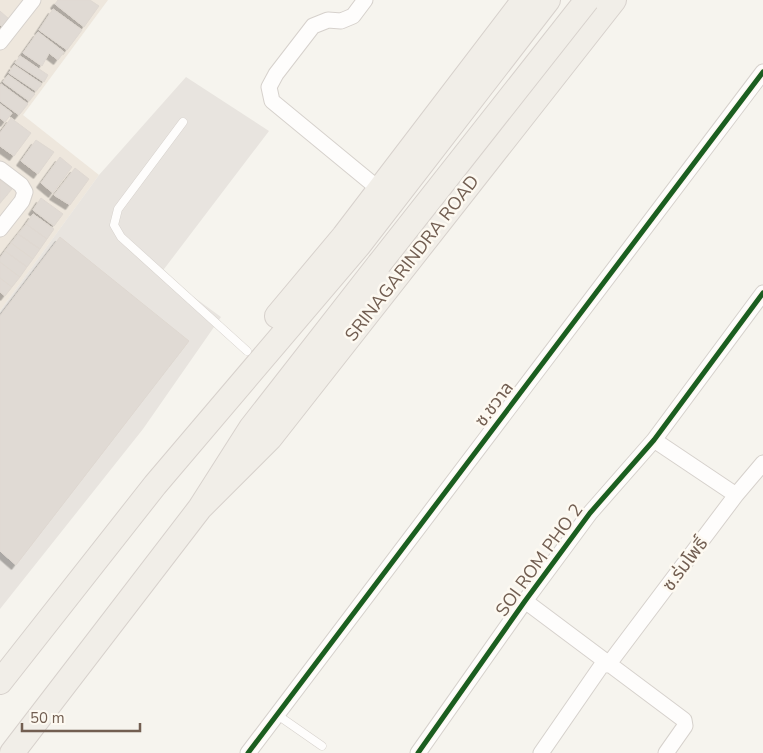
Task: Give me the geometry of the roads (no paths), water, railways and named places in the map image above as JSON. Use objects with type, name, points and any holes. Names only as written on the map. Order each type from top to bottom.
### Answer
[{"type":"main road","points":[[155,485],[203,408],[247,351],[344,236],[524,0]]},
{"type":"main road","points":[[0,682],[155,485],[359,245],[548,0]]},
{"type":"main road","points":[[570,0],[576,6],[583,22],[580,43]]},
{"type":"main road","name":"SRINAGARINDRA ROAD","points":[[12,753],[200,508],[251,428],[587,0]]},
{"type":"main road","name":"SRINAGARINDRA ROAD","points":[[200,508],[270,438],[614,0]]},
{"type":"street","points":[[0,42],[33,0]]},
{"type":"street","points":[[366,0],[353,16],[341,21],[328,20],[312,26],[276,74],[269,87],[272,102],[380,190]]},
{"type":"street","name":"ซ.ชวาล","points":[[248,753],[763,72]]},
{"type":"street","points":[[0,169],[21,185],[25,192],[22,201],[0,229]]},
{"type":"street","name":"SOI ROM PHO 2","points":[[418,753],[525,601],[590,514],[654,440],[763,293]]},
{"type":"street","points":[[654,440],[736,495]]},
{"type":"street","name":"ซ.ร่มโพธิ์","points":[[541,753],[606,664],[736,495],[763,463]]},
{"type":"street","points":[[525,601],[606,664],[684,720],[685,726],[666,753]]},
{"type":"lane","points":[[183,122],[118,209],[114,225],[121,237],[247,351]]},
{"type":"lane","points":[[276,714],[322,746]]}]
